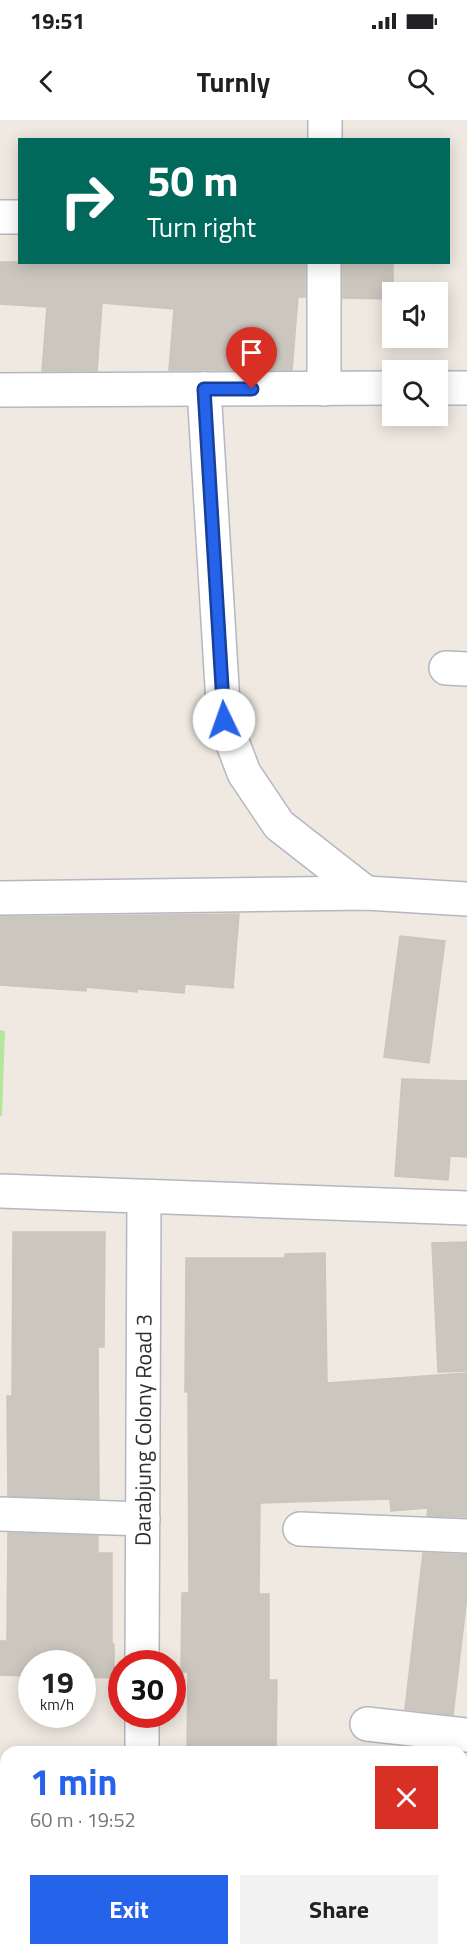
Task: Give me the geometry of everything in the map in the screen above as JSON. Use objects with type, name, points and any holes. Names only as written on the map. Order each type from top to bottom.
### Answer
[{"type":"street","points":[[325,120],[325,138]]},
{"type":"street","points":[[0,217],[18,217]]},
{"type":"street","points":[[324,264],[324,389]]},
{"type":"street","points":[[0,390],[382,388]]},
{"type":"street","points":[[448,388],[467,388]]},
{"type":"street","points":[[204,389],[224,720],[244,773],[279,825],[366,893]]},
{"type":"street","points":[[0,898],[366,893],[467,898]]},
{"type":"street","points":[[0,1191],[467,1208]]},
{"type":"street","name":"Darabjung Colony Road 3","points":[[142,1650],[144,1197]]},
{"type":"street","points":[[0,1514],[143,1519]]},
{"type":"street","points":[[300,1529],[467,1536]]},
{"type":"street","points":[[367,1724],[467,1735]]},
{"type":"street","points":[[142,1728],[142,1746]]},
{"type":"green space","points":[[0,1030],[5,1031],[2,1116],[0,1116]]},
{"type":"building","points":[[0,262],[18,262],[18,264],[305,264],[305,297],[298,297],[292,370],[169,370],[174,309],[102,303],[97,371],[42,371],[47,307],[0,304]]},
{"type":"building","points":[[343,264],[393,264],[393,282],[382,282],[382,299],[343,298]]},
{"type":"building","points":[[239,914],[233,988],[185,984],[184,993],[137,989],[137,992],[86,987],[86,991],[0,985],[0,917]]},
{"type":"building","points":[[400,936],[445,941],[429,1063],[384,1057]]},
{"type":"building","points":[[402,1079],[467,1081],[467,1157],[450,1156],[448,1180],[395,1176]]},
{"type":"building","points":[[13,1232],[105,1232],[104,1347],[98,1347],[99,1499],[8,1496],[7,1396],[12,1396]]},
{"type":"building","points":[[467,1242],[467,1371],[438,1372],[432,1243]]},
{"type":"building","points":[[325,1253],[327,1383],[467,1373],[467,1517],[427,1516],[428,1508],[391,1511],[390,1499],[260,1503],[259,1594],[269,1594],[269,1680],[277,1680],[276,1746],[187,1746],[188,1672],[186,1672],[186,1650],[181,1650],[182,1593],[189,1593],[188,1392],[185,1392],[186,1258],[285,1258],[285,1254]]},
{"type":"building","points":[[8,1533],[98,1536],[98,1553],[112,1553],[112,1644],[114,1644],[114,1650],[108,1650],[108,1678],[96,1677],[96,1650],[18,1650],[18,1676],[0,1675],[0,1641],[7,1641]]},
{"type":"building","points":[[423,1553],[467,1555],[467,1596],[453,1715],[405,1709]]},
{"type":"route","points":[[224,720],[204,389],[252,389]]}]
